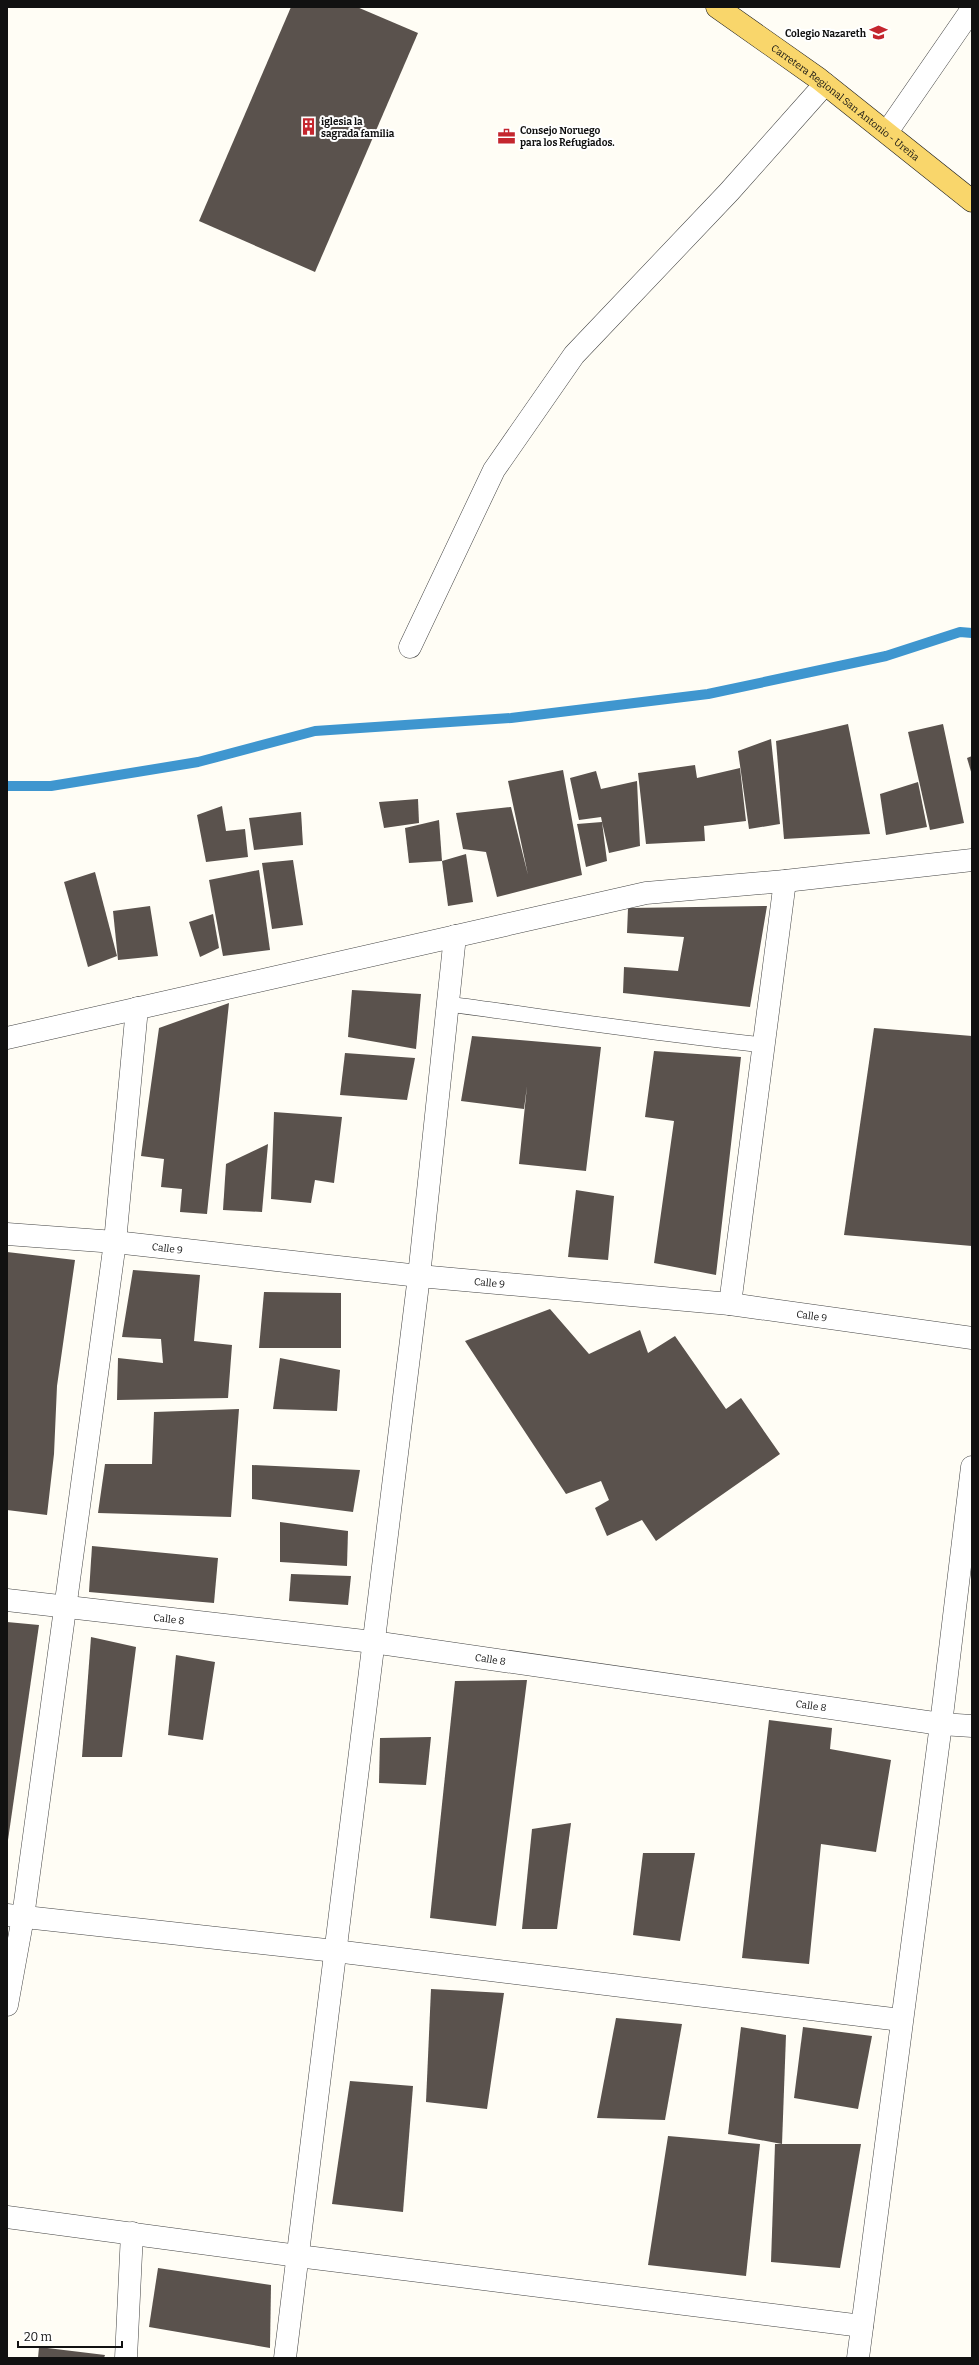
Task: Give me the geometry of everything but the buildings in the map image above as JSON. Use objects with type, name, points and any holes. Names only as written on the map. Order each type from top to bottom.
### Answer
[{"type":"main road","name":"Carretera Regional San Antonio - Ureña","points":[[717,7],[825,84],[972,201]]},
{"type":"street","points":[[887,132],[972,9]]},
{"type":"street","points":[[410,647],[494,470],[574,355],[729,192],[825,84]]},
{"type":"street","points":[[7,1038],[646,893],[785,881],[972,860]]},
{"type":"street","points":[[730,1304],[785,881]]},
{"type":"street","points":[[285,2358],[372,1642],[419,1276],[455,936]]},
{"type":"street","points":[[7,2005],[15,1916],[65,1608],[116,1242],[137,1008]]},
{"type":"street","name":"Calle 9","points":[[7,1234],[116,1242],[419,1276],[730,1304],[972,1338]]},
{"type":"street","points":[[858,2358],[901,2020],[941,1724],[972,1467]]},
{"type":"street","name":"Calle 8","points":[[7,1600],[65,1608],[372,1642],[941,1724],[972,1726]]},
{"type":"street","points":[[15,1916],[335,1951],[901,2020]]},
{"type":"street","points":[[7,2217],[298,2256],[862,2326]]},
{"type":"street","points":[[126,2358],[132,2233]]},
{"type":"lane","points":[[448,1004],[594,1023],[671,1035],[764,1044]]},
{"type":"waterway","points":[[7,786],[51,786],[198,762],[315,731],[511,718],[708,694],[886,656],[960,632],[972,633]]},
{"type":"place","name":"Colegio Nazareth","points":[[879,33]]},
{"type":"place","name":"iglesia la sagrada familia","points":[[308,127]]},
{"type":"place","name":"Consejo Noruego para los Refugiados.","points":[[507,136]]}]
